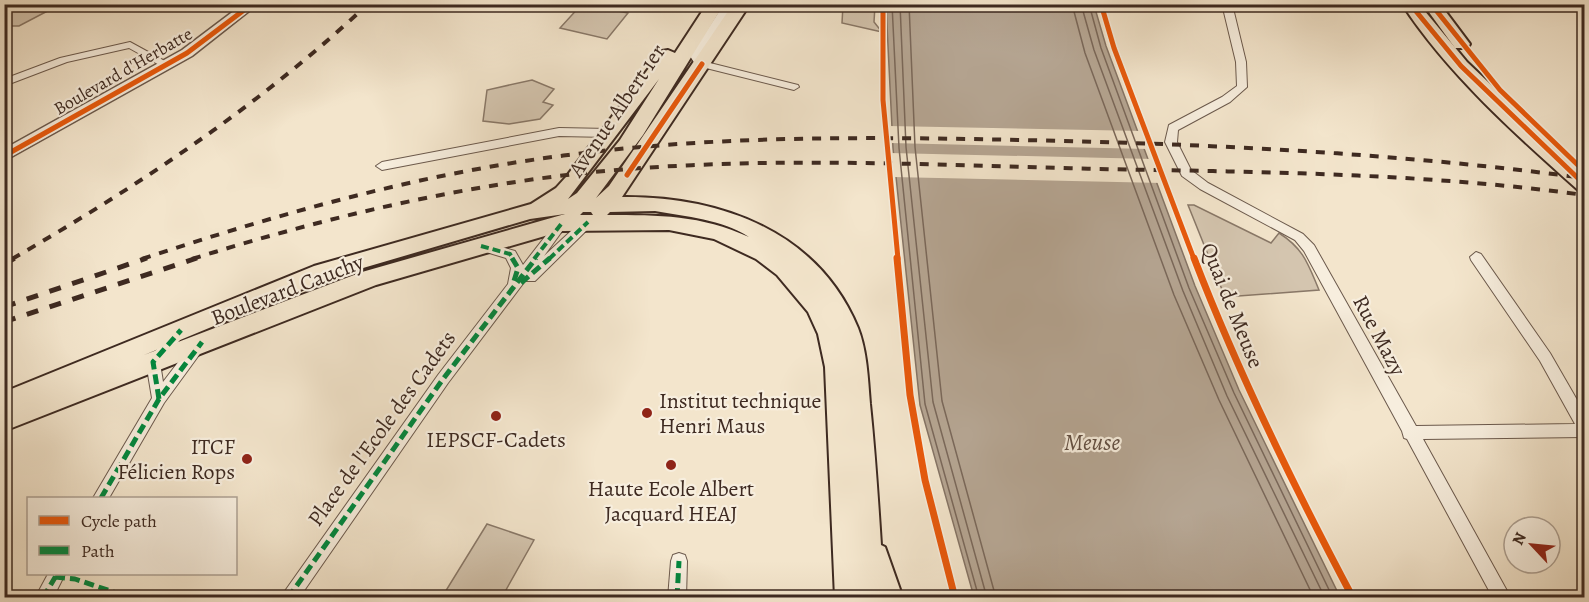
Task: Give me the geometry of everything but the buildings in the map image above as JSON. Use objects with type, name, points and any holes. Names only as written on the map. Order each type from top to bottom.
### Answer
[{"type":"main road","name":"Avenue Albert 1er","points":[[583,213],[607,203],[742,4]]},
{"type":"main road","points":[[1410,4],[1421,21],[1461,66],[1512,118],[1584,184]]},
{"type":"main road","points":[[1431,4],[1500,90],[1584,171]]},
{"type":"main road","name":"Avenue Albert 1er","points":[[531,213],[563,193],[573,182],[670,52],[710,12]]},
{"type":"main road","name":"Avenue Albert 1er","points":[[583,213],[654,104],[674,65],[710,12]]},
{"type":"main road","points":[[627,175],[638,191],[655,204]]},
{"type":"main road","points":[[607,203],[655,204],[715,214],[748,226],[796,258],[818,280],[847,328],[855,369],[870,597]]},
{"type":"main road","name":"Boulevard Cauchy","points":[[4,420],[153,362],[191,336],[322,272],[531,213],[583,213]]},
{"type":"main road","points":[[583,213],[669,222],[718,232],[764,253],[785,269],[817,307],[830,334],[837,367],[849,597]]},
{"type":"main road","name":"Boulevard Cauchy","points":[[4,403],[191,336],[370,278],[562,223],[583,213]]},
{"type":"main road","points":[[867,538],[890,597]]},
{"type":"street","name":"Boulevard d'Herbatte","points":[[4,156],[167,65],[199,45],[252,4]]},
{"type":"street","name":"Avenue Albert 1er","points":[[702,64],[698,56],[731,4]]},
{"type":"street","name":"Rue Mazy","points":[[1227,4],[1241,62],[1242,87],[1235,95],[1186,118],[1173,128],[1171,142],[1186,173],[1204,186],[1299,237],[1309,248],[1409,433],[1503,597]]},
{"type":"street","points":[[4,84],[64,60],[130,45],[167,65]]},
{"type":"street","points":[[702,64],[794,87]]},
{"type":"street","points":[[382,166],[559,132],[609,133]]},
{"type":"street","name":"Place de l'Ecole des Cadets","points":[[513,287],[531,276],[583,213]]},
{"type":"street","name":"Place de l'Ecole des Cadets","points":[[288,597],[417,415],[562,223]]},
{"type":"street","points":[[481,246],[510,254],[518,268],[513,287]]},
{"type":"street","points":[[1476,257],[1545,357],[1584,425]]},
{"type":"street","points":[[102,497],[159,399],[191,336]]},
{"type":"street","points":[[153,362],[159,399]]},
{"type":"street","points":[[1409,433],[1584,430]]},
{"type":"street","points":[[677,597],[679,561]]},
{"type":"street","points":[[43,597],[56,575]]},
{"type":"shaded area","points":[[4,5],[59,5],[19,26],[5,26]]},
{"type":"shaded area","points":[[581,5],[628,13],[607,39],[560,28]]},
{"type":"shaded area","points":[[843,5],[875,5],[874,22],[882,32],[842,23]]},
{"type":"shaded area","points":[[532,80],[554,89],[543,102],[553,105],[540,119],[509,124],[483,121],[487,90]]},
{"type":"shaded area","points":[[1188,205],[1194,205],[1271,243],[1279,233],[1300,251],[1319,290],[1225,297]]},
{"type":"shaded area","points":[[487,524],[534,540],[502,597],[442,597]]},
{"type":"water","name":"Meuse","points":[[886,5],[1094,5],[1106,46],[1195,286],[1239,390],[1340,597],[974,597],[920,405],[893,148]]},
{"type":"pier","points":[[889,126],[1142,131],[1149,149],[890,143]]},
{"type":"pier","points":[[890,153],[1153,159],[1162,183],[893,177]]},
{"type":"railway","points":[[12,259],[60,231],[198,142],[285,76],[368,4]]},
{"type":"railway","points":[[142,259],[353,196],[460,172],[568,155],[681,144],[852,138],[1163,144],[1374,156],[1584,178]]},
{"type":"railway","points":[[192,259],[294,229],[448,193],[553,177],[667,166],[852,163],[1281,173],[1463,182],[1584,195]]},
{"type":"railway","points":[[4,264],[15,258]]},
{"type":"railway","points":[[4,307],[147,258]]},
{"type":"railway","points":[[4,322],[197,258]]},
{"type":"marked path","points":[[521,283],[588,222]]},
{"type":"marked path","points":[[288,598],[443,379],[562,223]]},
{"type":"marked path","points":[[481,246],[510,254],[518,268],[514,281]]},
{"type":"marked path","points":[[159,399],[153,362],[181,330]]},
{"type":"marked path","points":[[102,497],[159,399],[202,342]]},
{"type":"marked path","points":[[677,598],[679,561]]},
{"type":"marked path","points":[[43,598],[56,575]]},
{"type":"marked path","points":[[55,577],[75,579],[131,598]]},
{"type":"cycle path","points":[[4,156],[187,53],[252,4]]},
{"type":"cycle path","points":[[883,4],[883,100],[910,395],[925,480],[955,598]]},
{"type":"cycle path","name":"Quai de Meuse","points":[[1101,4],[1114,48],[1205,287],[1255,404],[1294,486],[1353,598]]},
{"type":"cycle path","points":[[1410,4],[1461,66],[1531,136],[1584,184]]},
{"type":"cycle path","points":[[1431,4],[1500,90],[1584,171]]},
{"type":"cycle path","points":[[627,175],[702,64]]},
{"type":"place","name":"Institut technique Henri Maus","points":[[647,413]]},
{"type":"place","name":"IEPSCF-Cadets","points":[[496,416]]},
{"type":"place","name":"ITCF Félicien Rops","points":[[247,459]]},
{"type":"place","name":"Haute Ecole Albert Jacquard HEAJ","points":[[671,465]]}]
